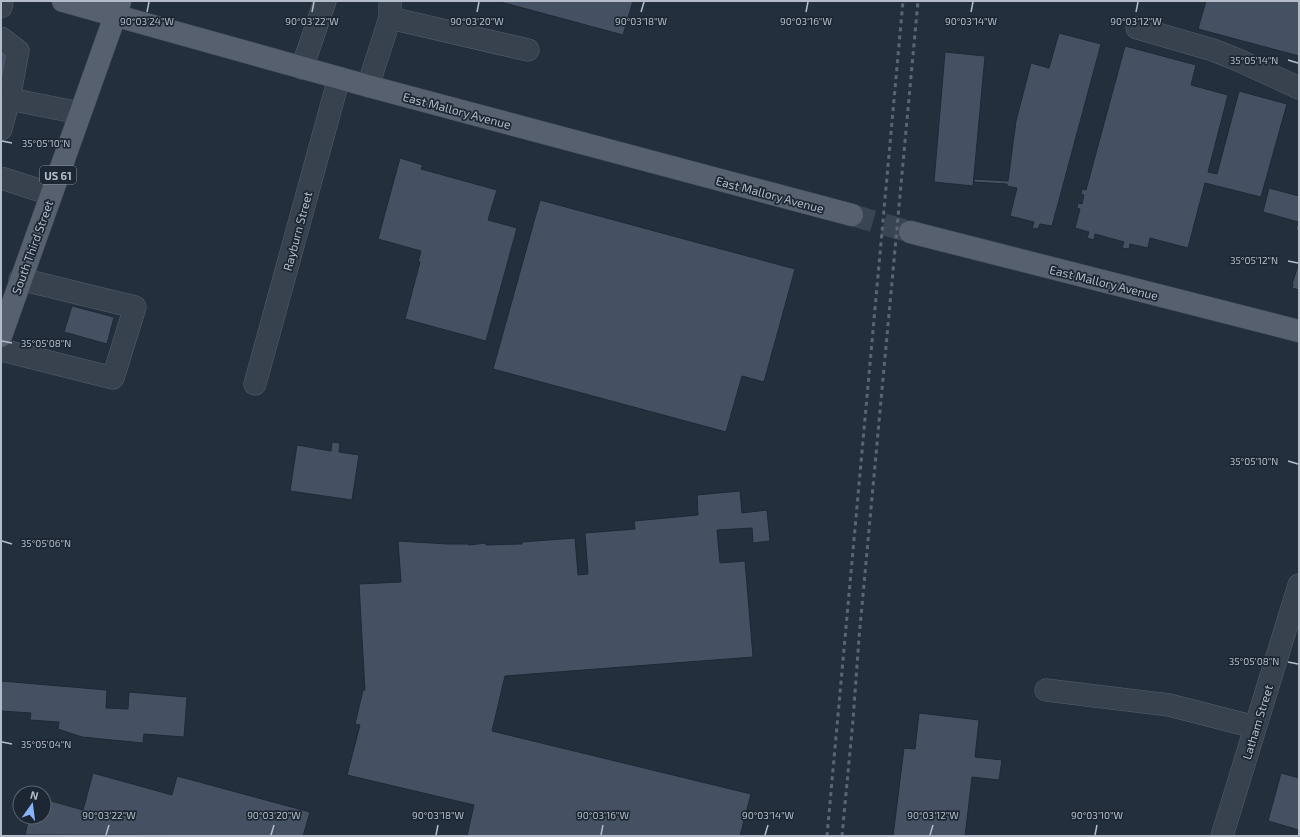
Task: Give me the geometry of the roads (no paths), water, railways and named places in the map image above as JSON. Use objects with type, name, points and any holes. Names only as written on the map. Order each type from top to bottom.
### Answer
[{"type":"main road","name":"East Mallory Avenue","points":[[64,1],[118,8],[302,68],[852,215]]},
{"type":"main road","name":"South Third Street","points":[[1,336],[12,291],[51,194],[118,8]]},
{"type":"main road","name":"East Mallory Avenue","points":[[910,232],[1299,331]]},
{"type":"street","points":[[1,7],[2,1]]},
{"type":"street","points":[[302,68],[325,1]]},
{"type":"street","points":[[368,86],[390,9],[528,50]]},
{"type":"street","points":[[1137,28],[1213,50],[1299,88]]},
{"type":"street","points":[[1,38],[18,51],[9,99],[1,129]]},
{"type":"street","name":"Rayburn Street","points":[[255,384],[339,78]]},
{"type":"street","points":[[9,99],[80,113]]},
{"type":"street","points":[[1,178],[51,194]]},
{"type":"street","points":[[1,350],[113,378],[135,307],[12,291]]},
{"type":"street","name":"Latham Street","points":[[1222,836],[1299,585]]},
{"type":"street","points":[[1046,690],[1169,706],[1255,727]]},
{"type":"tunnel","points":[[852,215],[910,232]]},
{"type":"railway","points":[[827,836],[903,1]]},
{"type":"railway","points":[[842,836],[918,1]]}]
